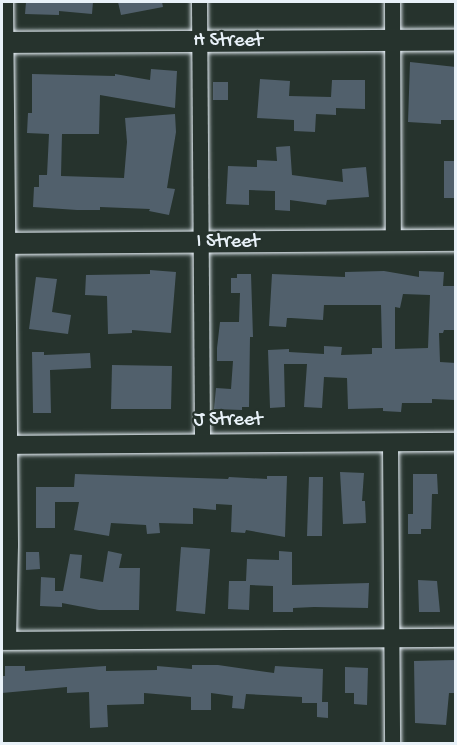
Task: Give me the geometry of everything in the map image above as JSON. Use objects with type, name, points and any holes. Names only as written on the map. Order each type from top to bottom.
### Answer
[{"type":"main road","name":"H Street","points":[[4,42],[456,40]]},
{"type":"main road","name":"I Street","points":[[4,243],[456,240]]},
{"type":"street","points":[[6,2],[4,42],[5,640],[456,638]]},
{"type":"street","points":[[199,2],[202,442]]},
{"type":"street","points":[[392,2],[393,241]]},
{"type":"street","points":[[390,442],[392,744]]},
{"type":"street","name":"J Street","points":[[4,445],[456,442]]},
{"type":"building","points":[[26,2],[93,2],[92,14],[59,11],[59,15],[25,14]]},
{"type":"building","points":[[118,2],[162,2],[163,7],[121,15]]},
{"type":"building","points":[[410,62],[456,67],[456,120],[441,120],[441,124],[408,122]]},
{"type":"building","points":[[151,69],[177,71],[175,108],[100,95],[99,134],[62,134],[61,176],[124,178],[127,142],[125,118],[175,114],[176,132],[167,188],[175,189],[169,215],[149,211],[150,209],[100,207],[100,210],[77,210],[33,207],[34,187],[39,187],[39,175],[47,175],[49,134],[27,133],[28,113],[32,113],[32,74],[115,76],[115,74],[150,80]]},
{"type":"building","points":[[260,79],[290,81],[289,96],[331,97],[332,80],[365,80],[365,109],[336,108],[336,115],[316,114],[315,132],[294,131],[294,120],[257,118]]},
{"type":"building","points":[[213,82],[228,82],[228,100],[213,100]]},
{"type":"building","points":[[290,146],[292,175],[343,182],[342,169],[366,167],[369,197],[327,200],[326,205],[290,200],[290,211],[275,210],[275,191],[249,190],[249,205],[226,204],[228,166],[257,167],[257,160],[277,161],[276,147]]},
{"type":"building","points":[[444,161],[456,161],[456,198],[444,198]]},
{"type":"building","points":[[150,270],[176,272],[171,333],[132,330],[132,333],[108,334],[107,296],[85,295],[86,275],[150,274]]},
{"type":"building","points":[[384,271],[419,277],[419,271],[444,272],[443,286],[456,286],[456,330],[444,330],[443,333],[439,333],[440,362],[456,363],[456,400],[432,399],[432,403],[402,403],[401,412],[383,411],[383,408],[348,409],[347,378],[324,377],[322,408],[304,407],[307,364],[284,364],[285,407],[270,408],[268,350],[289,349],[289,352],[324,354],[324,346],[342,347],[341,355],[372,354],[372,348],[382,348],[381,305],[324,305],[323,320],[287,318],[286,327],[269,326],[272,274],[345,277],[345,272]],"holes":[[[403,294],[430,295],[428,348],[395,349],[395,307],[400,308]]]},
{"type":"building","points":[[237,274],[251,274],[253,337],[250,337],[249,407],[242,407],[242,410],[214,409],[216,388],[231,389],[233,361],[217,361],[217,348],[220,322],[239,322],[240,293],[231,293],[231,278],[237,278]]},
{"type":"building","points":[[36,277],[57,279],[52,312],[71,315],[68,334],[29,329]]},
{"type":"building","points":[[32,352],[44,352],[44,355],[90,353],[91,368],[50,370],[51,413],[33,413]]},
{"type":"building","points":[[112,365],[172,366],[171,409],[111,409]]},
{"type":"building","points":[[340,472],[364,473],[362,501],[365,501],[366,523],[343,524]]},
{"type":"building","points":[[75,474],[228,479],[229,477],[267,479],[267,476],[287,476],[285,537],[246,530],[245,533],[231,532],[232,505],[216,504],[216,510],[193,508],[193,524],[159,523],[160,533],[147,534],[146,525],[111,523],[109,536],[74,530],[79,502],[55,502],[55,528],[36,528],[36,487],[74,487]]},
{"type":"building","points":[[413,474],[437,474],[438,494],[432,494],[431,529],[421,529],[421,534],[408,534],[408,514],[413,514]]},
{"type":"building","points":[[309,477],[323,477],[322,536],[307,536]]},
{"type":"building","points":[[181,547],[210,549],[205,614],[176,611]]},
{"type":"building","points":[[108,551],[122,554],[119,568],[140,568],[139,610],[99,610],[62,603],[62,607],[40,606],[41,577],[55,578],[55,591],[63,591],[70,554],[82,555],[80,578],[103,582]]},
{"type":"building","points":[[279,551],[292,552],[292,585],[369,583],[368,608],[314,607],[293,608],[293,612],[273,612],[273,586],[250,585],[249,610],[228,609],[229,581],[246,581],[247,559],[279,560]]},
{"type":"building","points":[[26,552],[39,552],[40,569],[26,570]]},
{"type":"building","points":[[418,580],[437,581],[440,612],[419,612]]},
{"type":"building","points":[[456,660],[456,693],[449,693],[446,725],[415,723],[414,661]]},
{"type":"building","points":[[192,665],[218,665],[274,673],[275,666],[323,669],[322,702],[328,702],[328,718],[317,717],[317,703],[302,703],[302,697],[246,694],[244,709],[232,708],[233,696],[211,693],[211,710],[191,710],[191,697],[144,693],[144,704],[107,705],[108,727],[90,728],[89,692],[67,693],[67,687],[2,693],[2,676],[5,676],[5,666],[25,666],[25,671],[106,666],[106,671],[157,670],[157,666],[192,669]]},
{"type":"building","points":[[345,667],[368,668],[367,705],[354,704],[354,693],[345,693]]}]
